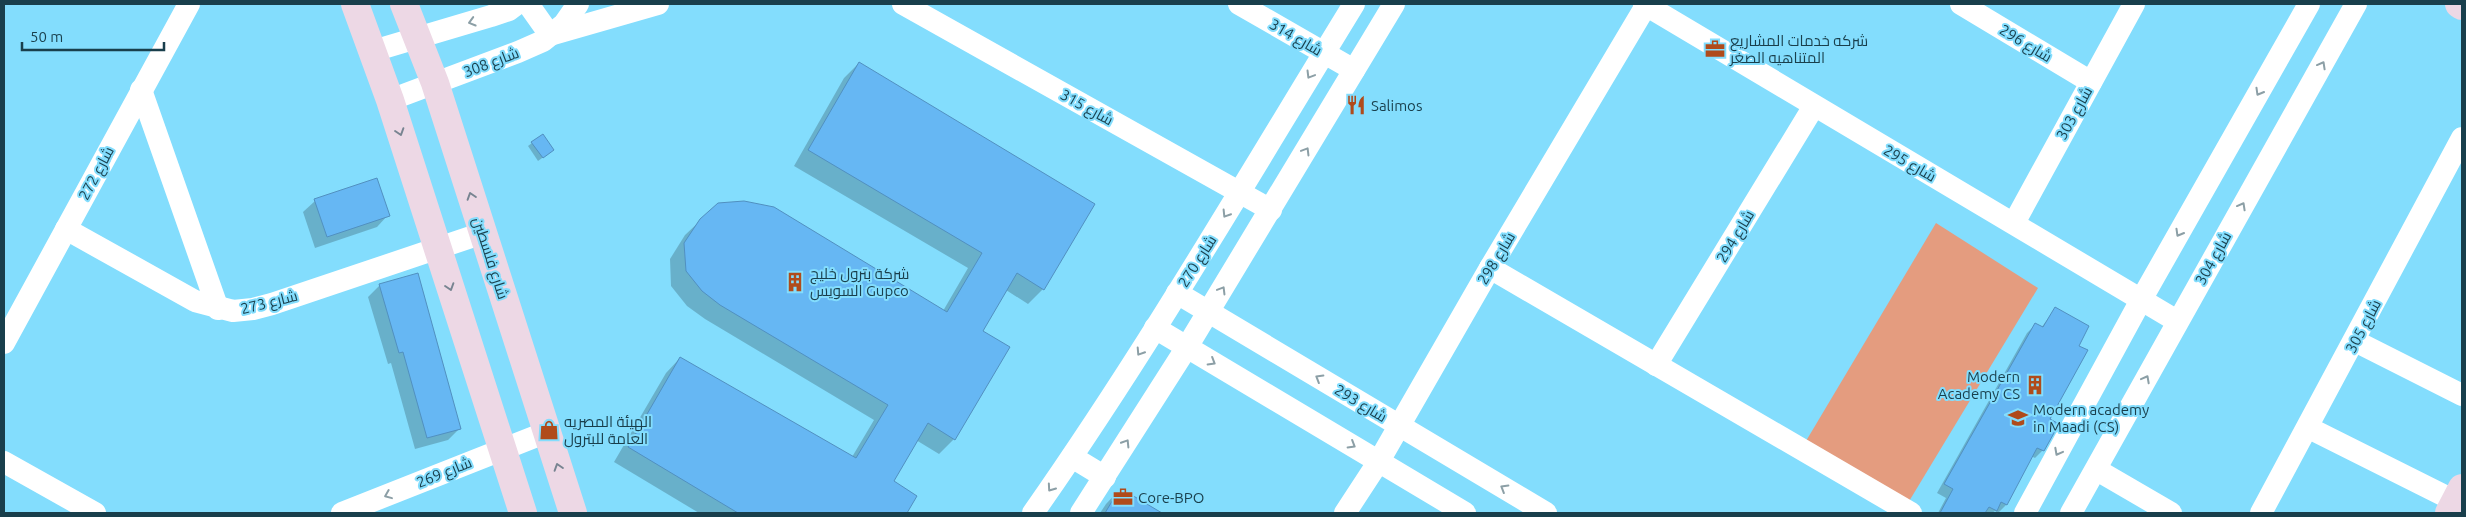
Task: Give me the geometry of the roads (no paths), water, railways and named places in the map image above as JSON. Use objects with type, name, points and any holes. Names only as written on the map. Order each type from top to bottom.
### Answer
[{"type":"street","name":"شارع 272","points":[[4,343],[189,4]]},
{"type":"street","points":[[355,4],[390,100],[523,513]]},
{"type":"street","name":"شارع فلسطين","points":[[404,4],[435,83],[573,513]]},
{"type":"street","points":[[373,51],[491,16],[509,10],[517,4]]},
{"type":"street","points":[[528,4],[550,35],[658,4]]},
{"type":"street","name":"شارع 308","points":[[390,100],[543,41],[564,24],[578,4]]},
{"type":"street","name":"شارع 315","points":[[903,4],[1270,210]]},
{"type":"street","name":"شارع 314","points":[[1239,4],[1354,70]]},
{"type":"street","name":"شارع 270","points":[[1033,513],[1072,457],[1155,328],[1354,4]]},
{"type":"street","points":[[1081,513],[1209,312],[1394,4]]},
{"type":"street","name":"شارع 295","points":[[1646,4],[2177,321]]},
{"type":"street","name":"شارع 298","points":[[1345,513],[1379,462],[1490,268],[1646,4]]},
{"type":"street","name":"شارع 296","points":[[1961,4],[2091,82]]},
{"type":"street","name":"شارع 303","points":[[2014,223],[2134,4]]},
{"type":"street","points":[[2025,513],[2141,300],[2309,4]]},
{"type":"street","name":"شارع 304","points":[[2071,513],[2097,470],[2177,321],[2356,4]]},
{"type":"street","points":[[141,90],[218,309]]},
{"type":"street","name":"شارع 294","points":[[1656,365],[1814,106]]},
{"type":"street","name":"شارع 305","points":[[2261,513],[2309,428],[2462,138]]},
{"type":"street","name":"شارع 273","points":[[66,229],[195,300],[218,309],[233,311],[253,309],[483,233]]},
{"type":"street","points":[[1490,268],[1909,513]]},
{"type":"street","name":"شارع 293","points":[[1177,293],[1546,513]]},
{"type":"street","points":[[1155,328],[1465,513]]},
{"type":"street","points":[[2355,341],[2462,395]]},
{"type":"street","points":[[2309,428],[2455,501]]},
{"type":"street","name":"شارع 269","points":[[342,513],[502,448],[547,432]]},
{"type":"street","points":[[1072,457],[1105,477]]},
{"type":"street","points":[[4,462],[95,513]]},
{"type":"street","points":[[2097,470],[2171,513]]},
{"type":"place","name":"شركه خدمات المشاريع المتناهيه الصغر","points":[[1715,49]]},
{"type":"place","name":"Salimos","points":[[1356,105]]},
{"type":"place","name":"شركة بترول خليج السويس Gupco","points":[[795,282]]},
{"type":"place","name":"Modern Academy CS","points":[[2035,385]]},
{"type":"place","name":"Modern academy in Maadi (CS)","points":[[2018,418]]},
{"type":"place","name":"الهيئة المصريه العامة للبترول","points":[[549,430]]},
{"type":"place","name":"Core-BPO","points":[[1123,497]]}]
